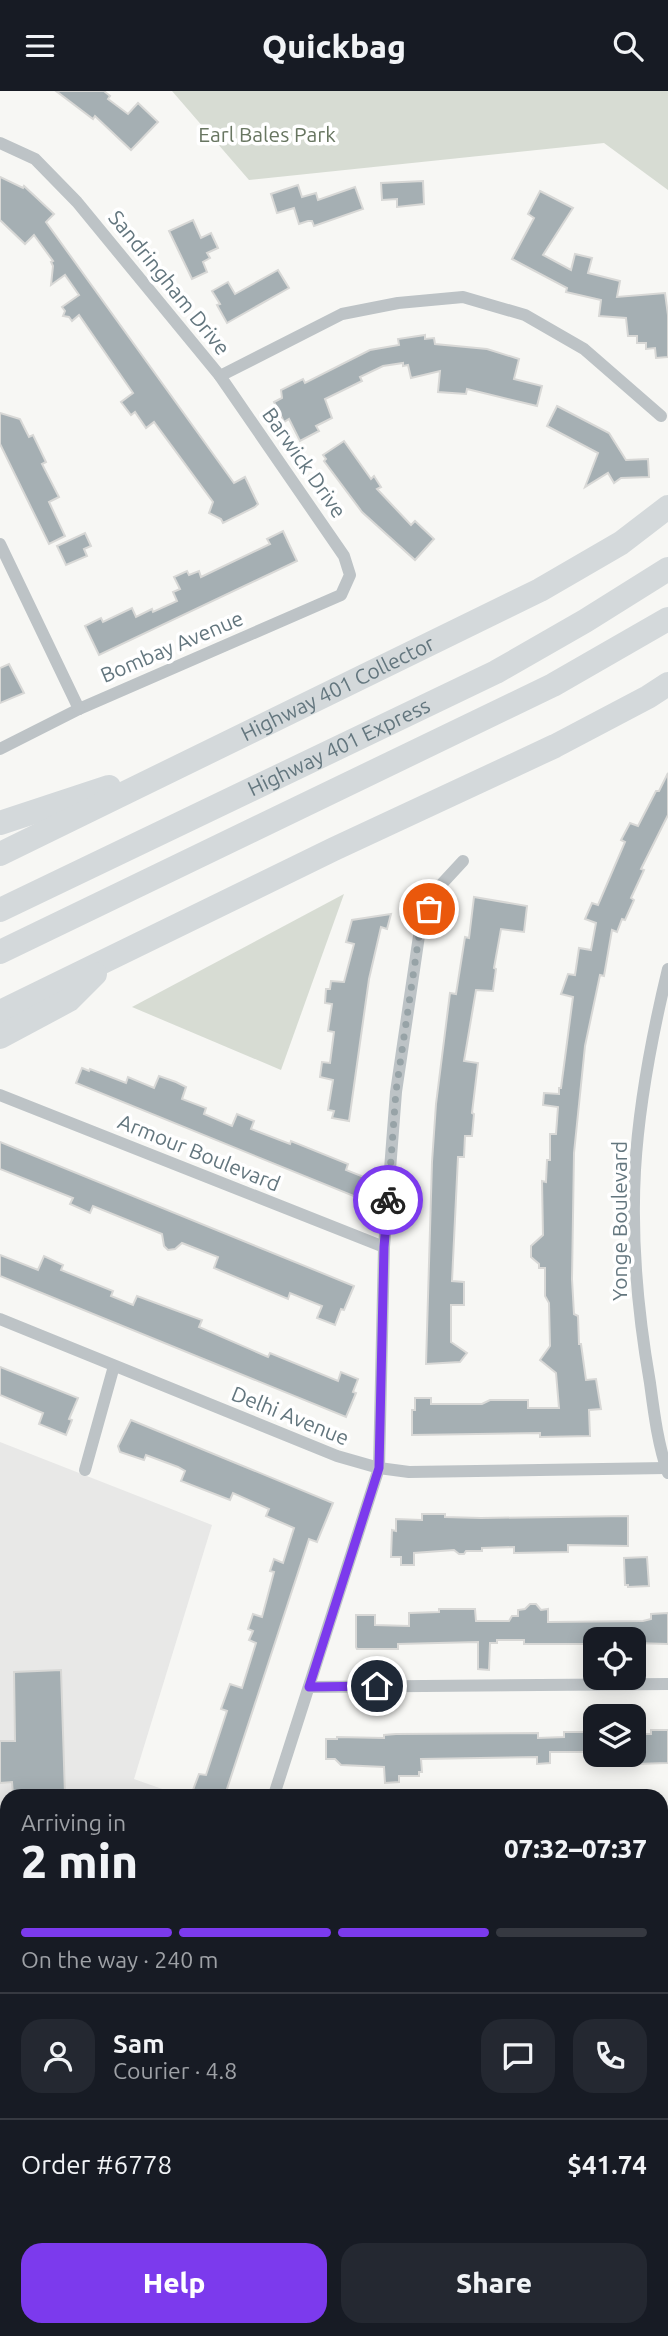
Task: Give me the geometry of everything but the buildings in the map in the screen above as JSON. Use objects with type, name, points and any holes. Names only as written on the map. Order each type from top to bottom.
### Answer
[{"type":"highway","name":"Highway 401 Collector","points":[[0,854],[540,590],[621,543],[668,507]]},
{"type":"highway","name":"Highway 401 Express","points":[[0,910],[496,672],[668,569]]},
{"type":"highway","name":"Highway 401 Express","points":[[0,952],[552,685],[668,618]]},
{"type":"highway","points":[[0,1012],[334,849],[555,746],[648,698],[668,684]]},
{"type":"highway","points":[[0,823],[126,782],[155,780]]},
{"type":"highway","points":[[0,1037],[69,1000],[106,962]]},
{"type":"street","name":"Sandringham Drive","points":[[0,143],[35,159],[77,202],[220,376],[342,314],[398,303],[463,297],[525,315],[584,349],[661,416]]},
{"type":"street","name":"Barwick Drive","points":[[220,376],[344,556],[351,575]]},
{"type":"street","points":[[0,544],[79,709]]},
{"type":"street","name":"Bombay Avenue","points":[[0,749],[79,709],[341,595],[351,575]]},
{"type":"street","points":[[276,1789],[379,1468],[384,1247],[396,1091],[420,929],[438,888],[463,861]]},
{"type":"street","name":"Yonge Boulevard","points":[[667,1470],[647,1367],[638,1302],[635,1170],[653,1029],[668,969]]},
{"type":"street","name":"Armour Boulevard","points":[[0,1095],[384,1247]]},
{"type":"street","name":"Delhi Avenue","points":[[0,1319],[337,1456],[379,1468],[410,1472],[667,1470]]},
{"type":"street","points":[[85,1470],[114,1366]]},
{"type":"street","points":[[309,1687],[668,1684]]},
{"type":"shaded area","points":[[0,1442],[212,1525],[134,1779],[162,1789],[0,1789]]},
{"type":"green space","name":"Earl Bales Park","points":[[172,91],[668,91],[668,190],[604,143],[249,180]]},
{"type":"green space","points":[[344,894],[281,1070],[132,1007]]},
{"type":"way so far","points":[[388,1200],[396,1091],[420,929],[429,909]]},
{"type":"route","points":[[377,1686],[309,1687],[379,1468],[384,1247],[388,1200]]}]
